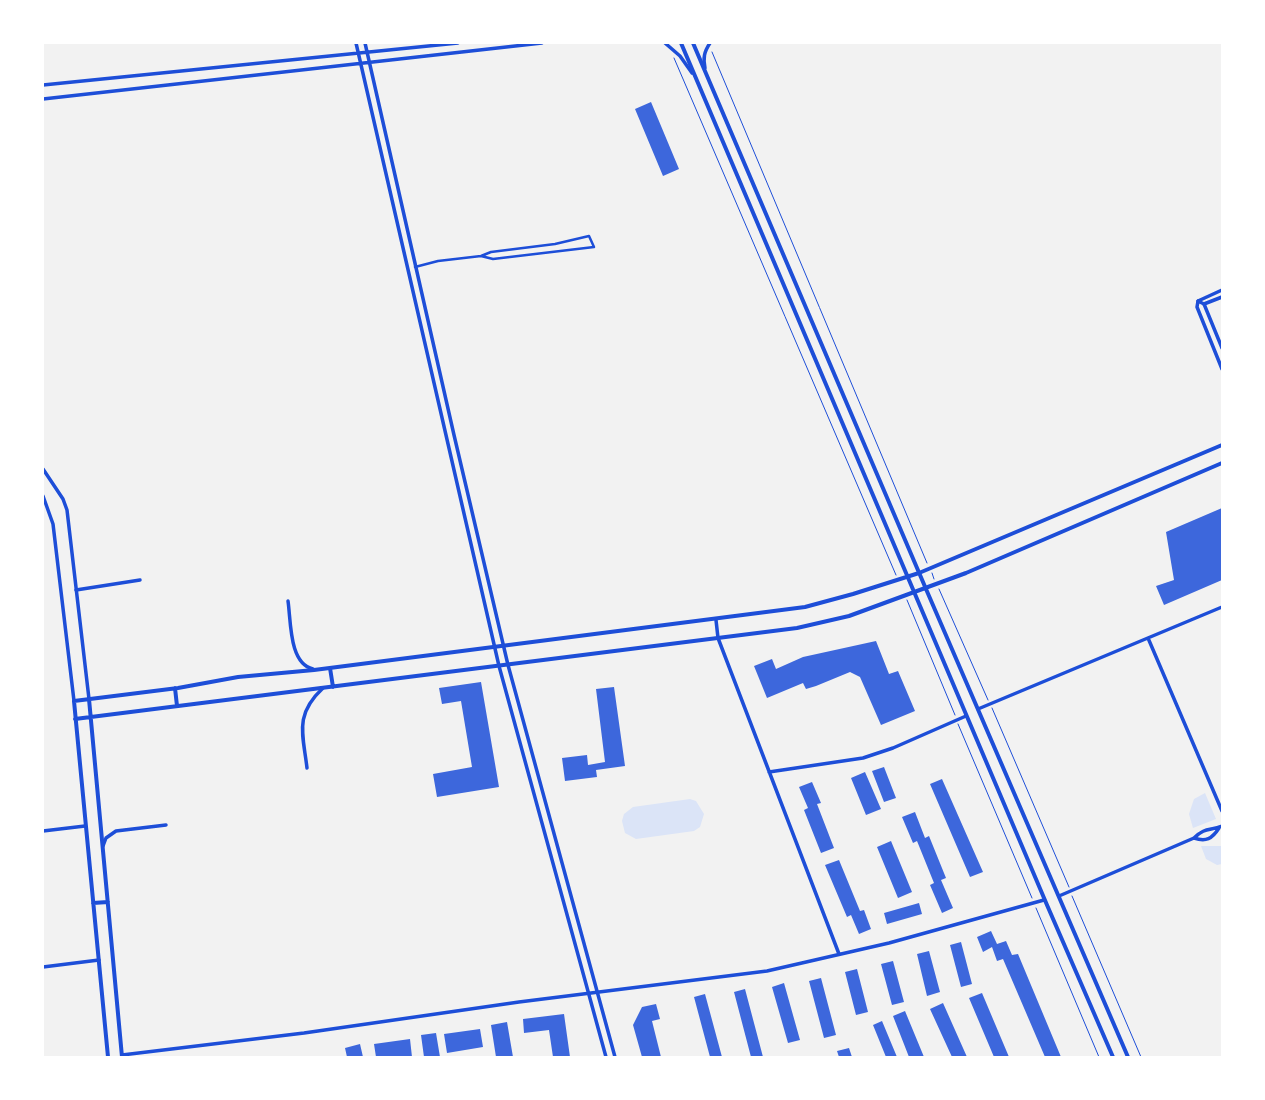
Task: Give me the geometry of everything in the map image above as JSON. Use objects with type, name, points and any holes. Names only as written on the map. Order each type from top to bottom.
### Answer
[{"type":"main road","points":[[356,43],[499,666],[606,1057]]},
{"type":"main road","points":[[365,43],[368,62],[415,267],[508,665],[615,1057]]},
{"type":"main road","points":[[43,85],[458,43]]},
{"type":"main road","points":[[43,99],[542,43]]},
{"type":"main road","points":[[665,43],[680,56],[696,78]]},
{"type":"main road","points":[[681,43],[1044,900],[1113,1057]]},
{"type":"main road","points":[[693,43],[919,573],[1128,1056]]},
{"type":"main road","points":[[706,73],[703,60],[709,44]]},
{"type":"main road","points":[[1222,290],[1198,301],[1196,307],[1222,369]]},
{"type":"main road","points":[[1204,304],[1222,297]]},
{"type":"main road","points":[[1198,301],[1204,304],[1222,348]]},
{"type":"main road","points":[[74,701],[175,688],[238,677],[320,670],[716,620],[805,607],[919,573],[1222,445]]},
{"type":"main road","points":[[75,719],[797,628],[849,616],[926,589],[1222,463]]},
{"type":"main road","points":[[43,469],[63,499],[67,510],[91,717],[122,1056],[304,1033],[597,992],[767,971],[889,943],[1044,900]]},
{"type":"main road","points":[[43,496],[53,524],[74,701],[108,1057]]},
{"type":"main road","points":[[76,590],[140,580]]},
{"type":"main road","points":[[288,601],[295,653],[301,664],[306,667],[320,670]]},
{"type":"main road","points":[[978,709],[1222,607]]},
{"type":"main road","points":[[716,620],[718,638],[839,954]]},
{"type":"main road","points":[[1148,638],[1222,811]]},
{"type":"main road","points":[[330,668],[333,687]]},
{"type":"main road","points":[[175,688],[177,706]]},
{"type":"main road","points":[[307,768],[302,729],[304,715],[308,705],[323,688]]},
{"type":"main road","points":[[769,772],[863,758],[893,748],[966,716]]},
{"type":"main road","points":[[103,847],[106,838],[116,831],[166,825]]},
{"type":"main road","points":[[43,831],[85,826]]},
{"type":"main road","points":[[1058,896],[1194,838],[1205,830],[1220,827]]},
{"type":"main road","points":[[1194,838],[1203,841],[1213,837],[1220,827]]},
{"type":"main road","points":[[93,903],[108,902]]},
{"type":"main road","points":[[43,966],[99,960]]},
{"type":"street","points":[[415,267],[438,261],[481,256],[492,252],[555,244],[589,236],[594,247],[493,259],[481,256]]},
{"type":"path","points":[[709,44],[929,568],[990,704],[1141,1057]]},
{"type":"path","points":[[669,46],[898,580]]},
{"type":"path","points":[[905,596],[1099,1057]]},
{"type":"shaded area","points":[[1205,793],[1216,819],[1193,828],[1189,814],[1194,799]]},
{"type":"shaded area","points":[[690,799],[696,801],[704,814],[700,827],[694,831],[636,839],[625,833],[622,821],[624,814],[633,807]]},
{"type":"shaded area","points":[[1201,846],[1222,846],[1222,864],[1217,865],[1206,859]]},
{"type":"building","points":[[651,102],[679,169],[663,176],[635,109]]},
{"type":"building","points":[[1222,508],[1222,580],[1164,605],[1156,586],[1174,580],[1166,532]]},
{"type":"building","points":[[876,641],[889,674],[898,671],[915,711],[881,725],[860,677],[850,672],[806,689],[803,683],[767,698],[754,666],[772,659],[776,669],[803,657]]},
{"type":"building","points":[[481,682],[499,787],[437,797],[433,774],[472,767],[461,701],[442,704],[439,688]]},
{"type":"building","points":[[614,687],[625,766],[596,770],[597,777],[565,781],[562,758],[587,755],[588,765],[605,762],[596,689]]},
{"type":"building","points":[[884,767],[896,798],[884,802],[872,771]]},
{"type":"building","points":[[865,772],[881,809],[866,815],[851,778]]},
{"type":"building","points":[[942,779],[983,872],[970,877],[930,784]]},
{"type":"building","points":[[812,782],[821,803],[817,804],[834,848],[821,853],[804,810],[808,808],[799,787]]},
{"type":"building","points":[[915,812],[925,838],[929,836],[946,878],[941,880],[953,908],[942,913],[930,885],[934,883],[917,841],[913,843],[902,817]]},
{"type":"building","points":[[891,841],[912,892],[898,898],[877,847]]},
{"type":"building","points":[[839,860],[860,911],[864,910],[871,929],[859,934],[851,915],[847,917],[825,865]]},
{"type":"building","points":[[919,903],[922,914],[887,924],[884,913]]},
{"type":"building","points":[[991,931],[997,944],[1006,941],[1012,955],[1018,954],[1061,1057],[1045,1057],[1003,959],[997,961],[992,947],[983,952],[977,937]]},
{"type":"building","points":[[961,942],[972,984],[961,987],[950,945]]},
{"type":"building","points":[[929,951],[940,992],[927,996],[917,954]]},
{"type":"building","points":[[893,961],[904,1002],[892,1005],[881,964]]},
{"type":"building","points":[[857,969],[868,1012],[856,1015],[845,972]]},
{"type":"building","points":[[821,978],[836,1035],[824,1038],[809,981]]},
{"type":"building","points":[[784,983],[800,1040],[788,1043],[772,987]]},
{"type":"building","points":[[745,989],[763,1057],[751,1057],[734,992]]},
{"type":"building","points":[[982,993],[1009,1057],[994,1057],[969,998]]},
{"type":"building","points":[[705,994],[722,1057],[710,1057],[694,997]]},
{"type":"building","points":[[943,1003],[967,1057],[952,1057],[930,1009]]},
{"type":"building","points":[[656,1004],[660,1019],[652,1021],[661,1057],[642,1057],[633,1025],[642,1007]]},
{"type":"building","points":[[905,1011],[924,1057],[909,1057],[893,1016]]},
{"type":"building","points":[[564,1014],[570,1057],[553,1057],[549,1030],[524,1033],[523,1019]]},
{"type":"building","points":[[882,1021],[897,1057],[886,1057],[873,1025]]},
{"type":"building","points":[[507,1022],[513,1057],[496,1057],[491,1025]]},
{"type":"building","points":[[480,1029],[483,1047],[447,1053],[444,1034]]},
{"type":"building","points":[[436,1033],[440,1057],[424,1057],[421,1035]]},
{"type":"building","points":[[410,1039],[412,1057],[376,1057],[374,1044]]},
{"type":"building","points":[[360,1044],[363,1057],[347,1057],[345,1048]]},
{"type":"building","points":[[849,1048],[852,1057],[839,1057],[837,1051]]}]
